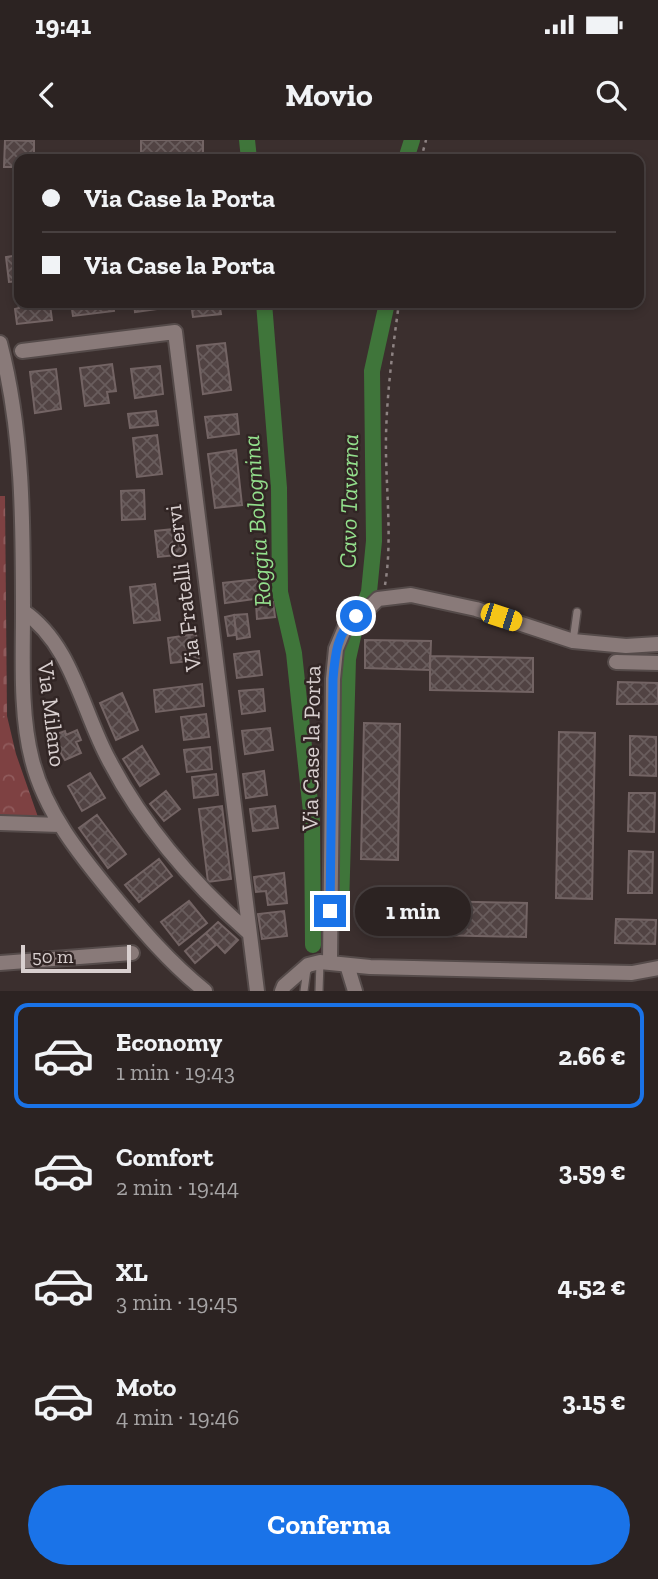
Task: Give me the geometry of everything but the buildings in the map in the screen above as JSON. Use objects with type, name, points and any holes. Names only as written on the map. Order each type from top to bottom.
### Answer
[{"type":"street","name":"Via Fratelli Cervi","points":[[22,351],[175,332],[257,991]]},
{"type":"street","name":"Via Milano","points":[[0,343],[21,466],[21,660],[31,757],[38,782],[60,825],[83,858],[160,951],[205,991]]},
{"type":"street","points":[[378,599],[411,595],[476,609],[573,641],[626,646],[658,644]]},
{"type":"street","name":"Via Case la Porta","points":[[319,963],[336,649],[346,625],[378,599]]},
{"type":"street","points":[[23,611],[40,622],[48,632],[76,681],[108,760],[128,794],[162,841],[211,899],[248,932]]},
{"type":"street","points":[[616,662],[658,663]]},
{"type":"street","points":[[0,823],[60,825]]},
{"type":"street","points":[[0,962],[132,953]]},
{"type":"street","points":[[282,991],[284,986],[319,963],[632,973],[658,968]]},
{"type":"street","points":[[346,965],[355,991]]},
{"type":"lane","points":[[573,641],[578,612]]},
{"type":"lane","points":[[304,991],[319,963]]},
{"type":"lane","points":[[319,963],[319,991]]},
{"type":"path","points":[[378,599],[386,584],[386,436],[390,372],[398,308]]},
{"type":"green space","points":[[0,496],[5,496],[7,716],[0,716]]},
{"type":"green space","points":[[0,716],[7,716],[16,754],[38,817],[0,818]]},
{"type":"waterway","name":"Roggia Bolognina","points":[[247,140],[248,154]]},
{"type":"waterway","name":"Cavo Taverna","points":[[408,154],[412,140]]},
{"type":"waterway","name":"Roggia Bolognina","points":[[264,308],[279,488],[280,592],[294,653],[312,821],[313,945]]},
{"type":"waterway","name":"Cavo Taverna","points":[[341,908],[348,659],[354,632],[369,592],[374,541],[372,371],[386,308]]},
{"type":"route","points":[[330,911],[333,679],[336,649],[346,625],[356,616]]}]
